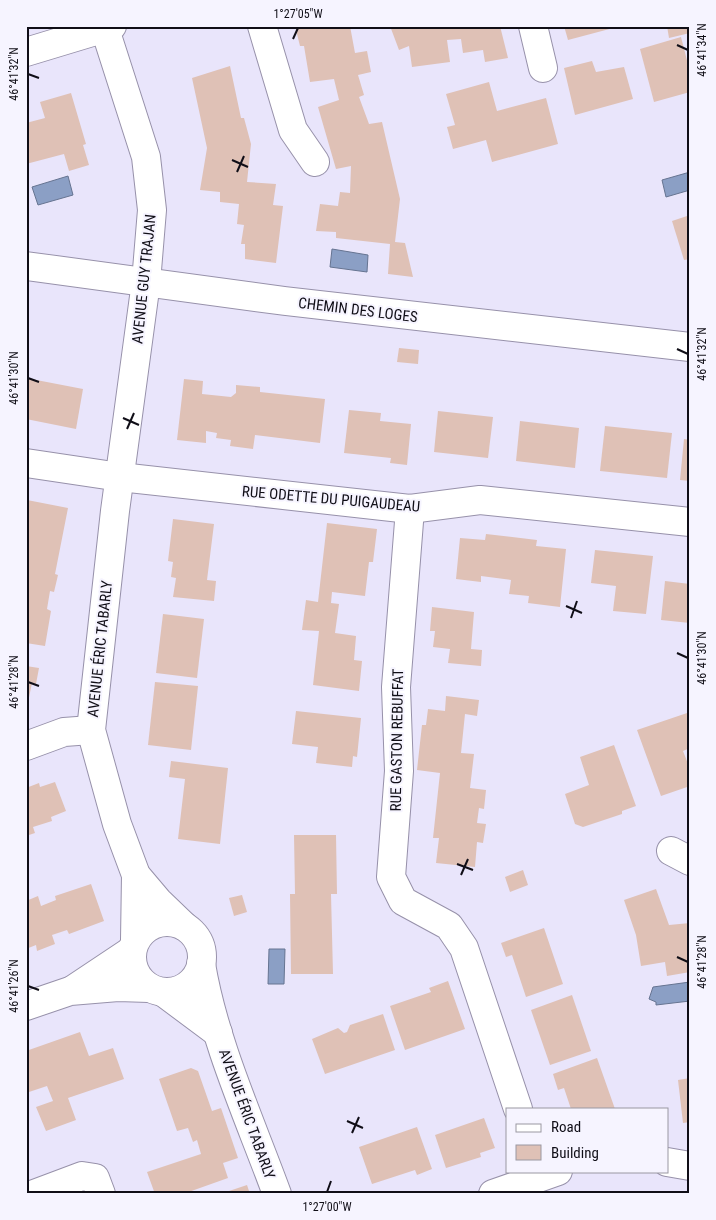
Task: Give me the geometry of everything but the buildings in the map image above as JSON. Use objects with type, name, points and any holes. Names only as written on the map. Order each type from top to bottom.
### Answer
[{"type":"street","points":[[262,26],[293,130],[315,162]]},
{"type":"street","points":[[533,26],[543,68]]},
{"type":"street","points":[[26,52],[107,27]]},
{"type":"street","name":"AVENUE GUY TRAJAN","points":[[107,27],[146,157],[152,210],[146,282],[120,478]]},
{"type":"street","name":"CHEMIN DES LOGES","points":[[26,266],[304,303],[690,347]]},
{"type":"street","name":"RUE ODETTE DU PUIGAUDEAU","points":[[26,462],[120,478],[410,509],[480,500],[690,522]]},
{"type":"street","name":"AVENUE ÉRIC TABARLY","points":[[120,478],[91,730],[117,824],[136,875],[158,902],[192,933],[199,942],[206,994],[218,1033],[277,1194]]},
{"type":"street","name":"RUE GASTON REBUFFAT","points":[[410,509],[396,688],[399,772],[390,877],[403,901],[449,926],[464,948],[518,1108]]},
{"type":"street","points":[[26,746],[64,732],[91,730]]},
{"type":"street","name":"AVENUE ÉRIC TABARLY","points":[[136,875],[131,962],[134,968],[141,981],[218,1033]]},
{"type":"street","points":[[70,991],[133,945],[142,931],[160,922],[184,926]]},
{"type":"street","points":[[26,1006],[70,991],[118,987],[171,992],[191,983],[198,974],[201,964]]},
{"type":"street","points":[[668,1162],[690,1166]]},
{"type":"street","points":[[493,1194],[546,1173]]},
{"type":"street","points":[[34,1194],[82,1176],[95,1178],[101,1194]]},
{"type":"water","points":[[690,172],[690,190],[666,197],[662,180]]},
{"type":"water","points":[[68,176],[73,195],[38,205],[32,187]]},
{"type":"water","points":[[332,249],[368,255],[367,272],[330,267]]},
{"type":"water","points":[[269,949],[285,949],[284,984],[268,984]]},
{"type":"water","points":[[690,982],[690,1001],[656,1005],[656,1002],[649,999],[653,987]]}]
